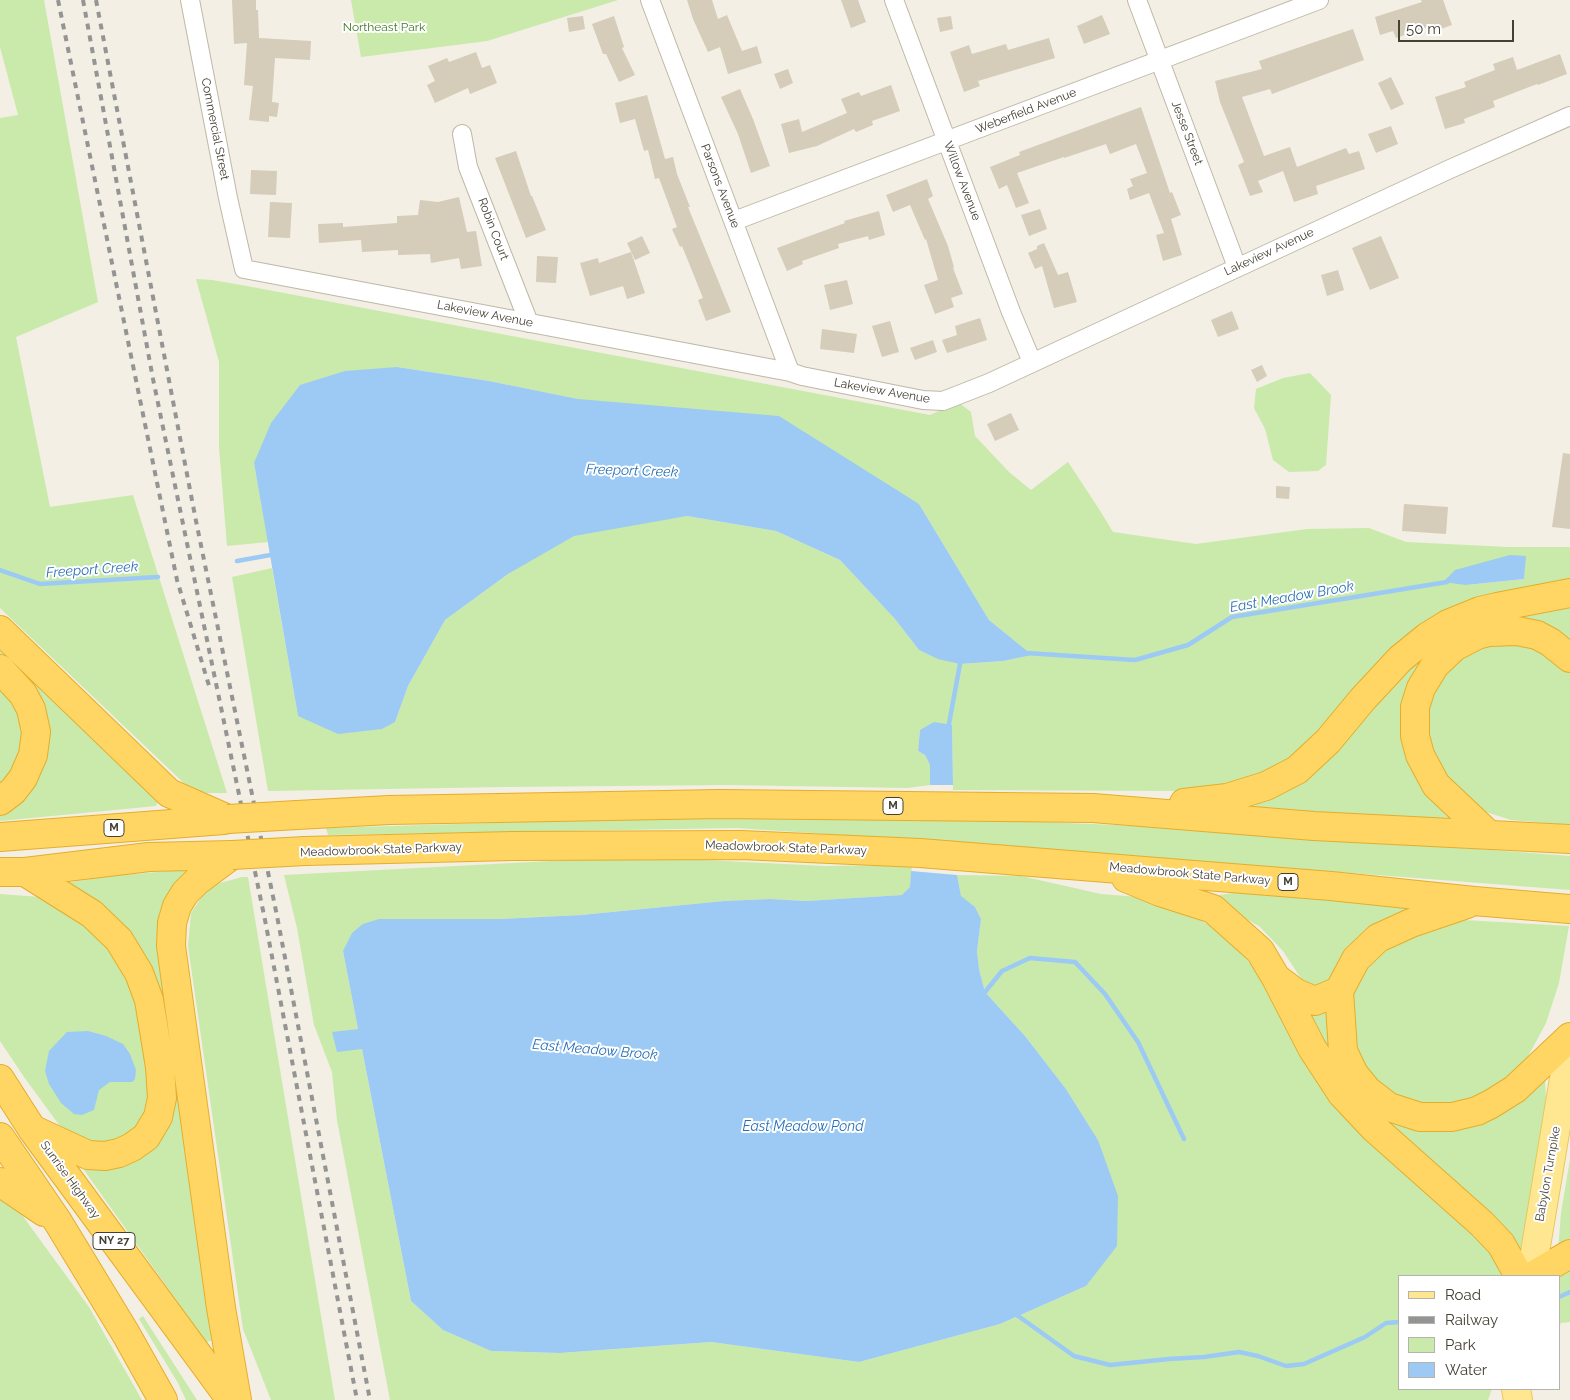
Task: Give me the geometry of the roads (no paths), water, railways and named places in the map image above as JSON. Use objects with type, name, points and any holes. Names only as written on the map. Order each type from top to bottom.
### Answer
[{"type":"highway","points":[[1121,810],[1227,798],[1266,786],[1297,770],[1328,741],[1362,700],[1400,659],[1427,637],[1448,624],[1480,611],[1570,593]]},
{"type":"highway","points":[[0,630],[170,793],[228,819]]},
{"type":"highway","points":[[1488,834],[1436,785],[1420,755],[1415,736],[1415,707],[1420,688],[1435,665],[1454,647],[1477,635],[1489,632],[1517,631],[1537,635],[1550,642],[1570,658]]},
{"type":"highway","points":[[0,669],[23,694],[31,709],[36,732],[33,755],[23,778],[13,791],[0,801]]},
{"type":"highway","name":"M","points":[[0,837],[228,819],[389,810],[718,804],[1093,808],[1314,826],[1570,839]]},
{"type":"highway","name":"Meadowbrook State Parkway","points":[[12,872],[149,857],[512,846],[741,845],[920,853],[1102,867],[1331,886],[1570,909]]},
{"type":"highway","points":[[232,855],[197,881],[185,893],[177,906],[172,923],[171,946],[221,1308],[237,1400]]},
{"type":"highway","points":[[1102,867],[1160,892],[1213,909],[1260,951],[1312,1048],[1342,1094],[1373,1127],[1482,1224],[1501,1244],[1518,1275]]},
{"type":"highway","points":[[12,872],[92,914],[119,940],[139,974],[149,1000],[160,1067],[162,1098],[158,1117],[146,1137],[120,1153],[105,1156],[88,1155],[32,1129]]},
{"type":"highway","points":[[1474,901],[1410,923],[1378,938],[1356,959],[1339,992],[1343,1051],[1354,1074],[1367,1090],[1390,1107],[1420,1117],[1452,1117],[1477,1111],[1515,1089],[1570,1037]]},
{"type":"highway","points":[[1276,978],[1296,993],[1315,1000],[1339,992]]},
{"type":"highway","name":"Sunrise Highway","points":[[0,1079],[32,1129],[231,1400]]},
{"type":"highway","name":"NY 27","points":[[0,1137],[58,1222],[164,1400]]},
{"type":"highway","points":[[0,1182],[58,1222]]},
{"type":"highway","points":[[1533,1275],[1570,1254]]},
{"type":"main road","name":"Babylon Turnpike","points":[[1531,1275],[1570,1043]]},
{"type":"street","name":"Commercial Street","points":[[190,0],[228,198],[242,258]]},
{"type":"street","name":"Parsons Avenue","points":[[650,0],[790,372]]},
{"type":"street","name":"Willow Avenue","points":[[894,0],[1011,312],[1032,362]]},
{"type":"street","name":"Jesse Street","points":[[1137,0],[1237,267]]},
{"type":"street","name":"Weberfield Avenue","points":[[734,221],[1318,0]]},
{"type":"street","name":"Lakeview Avenue","points":[[242,258],[244,268],[790,372],[923,400],[943,401],[989,383],[1450,169],[1570,116]]},
{"type":"street","name":"Robin Court","points":[[462,134],[468,167],[529,323]]},
{"type":"water","points":[[397,367],[489,381],[578,399],[779,416],[919,504],[989,620],[1032,655],[1003,661],[960,664],[938,659],[919,650],[895,619],[840,560],[776,531],[687,516],[574,536],[508,574],[445,620],[408,686],[395,722],[382,729],[338,734],[298,716],[254,463],[271,423],[300,385],[345,371]]},
{"type":"water","points":[[1510,555],[1526,556],[1524,579],[1466,585],[1443,582],[1455,570]]},
{"type":"water","points":[[934,722],[952,725],[953,785],[930,785],[930,765],[925,755],[918,751],[920,730]]},
{"type":"water","name":"East Meadow Pond","points":[[911,871],[957,875],[961,896],[975,907],[981,919],[977,951],[985,992],[1025,1036],[1066,1089],[1098,1140],[1118,1196],[1117,1246],[1086,1286],[1000,1324],[859,1362],[711,1342],[560,1353],[491,1351],[443,1330],[411,1301],[362,1049],[337,1052],[332,1032],[358,1029],[343,951],[352,933],[363,924],[379,919],[500,919],[581,915],[724,901],[770,899],[806,901],[902,895],[910,887]]},
{"type":"water","points":[[88,1031],[106,1036],[123,1044],[130,1054],[136,1070],[135,1079],[132,1082],[110,1082],[99,1090],[94,1110],[82,1115],[74,1114],[61,1103],[49,1084],[45,1071],[49,1051],[67,1032]]},
{"type":"waterway","name":"Freeport Creek","points":[[237,561],[276,554]]},
{"type":"waterway","name":"Freeport Creek","points":[[0,570],[40,584],[158,577]]},
{"type":"waterway","name":"East Meadow Brook","points":[[1026,653],[1135,660],[1188,645],[1232,617],[1447,582]]},
{"type":"waterway","points":[[948,729],[960,664]]},
{"type":"waterway","points":[[981,993],[985,992],[1002,971],[1030,958],[1075,962],[1105,994],[1138,1042],[1184,1139]]},
{"type":"waterway","points":[[1560,1297],[1570,1292]]},
{"type":"waterway","points":[[1014,1313],[1074,1356],[1110,1365],[1239,1352],[1258,1356],[1286,1366],[1304,1364],[1365,1337],[1386,1323],[1398,1322]]},
{"type":"railway","points":[[58,0],[177,580],[210,689]]},
{"type":"railway","points":[[83,0],[153,379],[265,920],[357,1400]]},
{"type":"railway","points":[[96,0],[196,521],[277,916],[370,1400]]},
{"type":"park label","name":"Northeast Park","points":[[384,27]]}]
